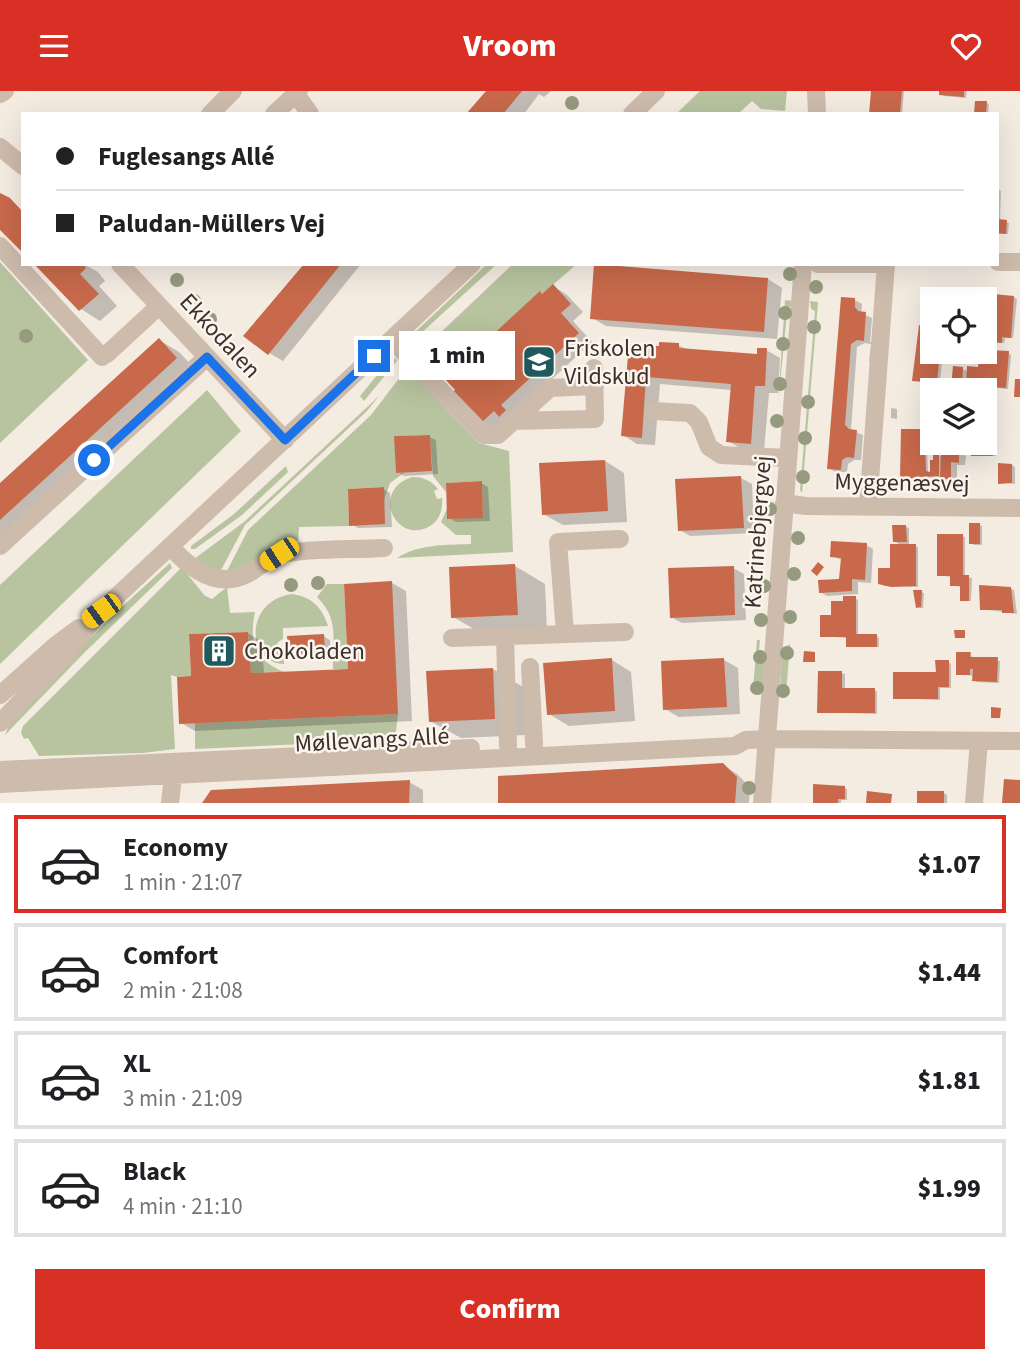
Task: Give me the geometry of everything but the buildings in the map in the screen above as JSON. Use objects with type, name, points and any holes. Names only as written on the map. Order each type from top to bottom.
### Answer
[{"type":"street","points":[[0,94],[5,91]]},
{"type":"street","points":[[212,112],[233,91]]},
{"type":"street","points":[[272,91],[307,112]]},
{"type":"street","points":[[634,112],[656,91]]},
{"type":"street","points":[[816,91],[817,112]]},
{"type":"street","points":[[0,147],[21,164]]},
{"type":"street","points":[[0,246],[104,356],[159,306]]},
{"type":"street","points":[[999,262],[1020,262]]},
{"type":"street","name":"Ekkodalen","points":[[122,266],[285,440]]},
{"type":"street","points":[[0,695],[56,645],[101,611],[470,266]]},
{"type":"street","name":"Katrinebjergvej","points":[[762,803],[803,266]]},
{"type":"street","points":[[868,507],[886,266]]},
{"type":"street","points":[[392,340],[484,435],[498,435],[512,421],[550,388],[595,377],[595,419],[512,421]]},
{"type":"street","points":[[0,546],[207,357]]},
{"type":"street","points":[[653,411],[690,414],[699,422],[709,447],[721,455],[788,458]]},
{"type":"street","name":"Myggenæsvej","points":[[784,503],[815,506],[1020,508]]},
{"type":"street","points":[[565,632],[558,542],[620,539]]},
{"type":"street","points":[[170,546],[183,561],[203,575],[221,579],[247,575],[279,554],[384,548]]},
{"type":"street","points":[[0,723],[65,655],[101,611]]},
{"type":"street","points":[[452,638],[625,632]]},
{"type":"street","points":[[505,636],[508,746]]},
{"type":"street","points":[[530,667],[534,744]]},
{"type":"street","name":"Møllevangs Allé","points":[[0,770],[733,734],[746,740]]},
{"type":"street","name":"Møllevangs Allé","points":[[0,784],[735,746],[746,740],[767,739],[1020,741]]},
{"type":"street","points":[[974,803],[979,741]]},
{"type":"street","points":[[170,803],[173,776]]},
{"type":"green space","points":[[700,91],[787,91],[785,111],[761,109],[752,101],[740,112],[678,112]]},
{"type":"green space","points":[[0,262],[88,360],[0,443]]},
{"type":"green space","points":[[485,266],[495,266],[408,345],[409,338]]},
{"type":"green space","points":[[511,266],[575,266],[542,294],[540,292],[470,356],[461,345],[432,368],[420,352]]},
{"type":"green space","points":[[785,300],[793,301],[787,314],[778,404]]},
{"type":"green space","points":[[810,301],[818,302],[802,493],[800,490],[815,311],[811,309]]},
{"type":"green space","points":[[396,358],[397,361],[364,401],[360,396],[387,363]]},
{"type":"green space","points":[[407,368],[479,443],[509,451],[513,552],[397,558],[423,548],[471,544],[471,535],[456,535],[441,522],[447,509],[448,519],[483,517],[482,481],[446,483],[446,492],[433,476],[430,435],[395,436],[396,473],[404,473],[390,483],[384,500],[383,487],[348,489],[349,526],[299,527],[298,541],[280,542],[252,566],[227,571],[248,530],[371,415]]},
{"type":"green space","points":[[207,390],[241,431],[0,664],[0,585]]},
{"type":"green space","points":[[379,396],[367,411],[245,525],[220,572],[206,569],[194,559],[244,522]]},
{"type":"green space","points":[[286,466],[288,472],[242,515],[195,549],[191,549],[191,546],[234,514]]},
{"type":"green space","points":[[412,477],[430,481],[438,489],[434,491],[437,499],[442,498],[436,521],[418,530],[407,529],[398,523],[390,504],[392,493],[399,484]]},
{"type":"green space","points":[[170,563],[172,568],[84,653],[5,735],[11,720],[34,695],[115,613]]},
{"type":"green space","points":[[180,569],[184,570],[205,596],[212,599],[227,587],[230,613],[255,612],[253,632],[256,648],[266,662],[284,672],[251,673],[248,632],[189,634],[191,676],[171,675],[175,749],[143,753],[39,756],[28,738],[24,739],[21,733],[23,726]]},
{"type":"green space","points":[[327,584],[344,584],[348,669],[333,669],[332,622],[317,597]]},
{"type":"green space","points":[[291,594],[304,597],[315,604],[328,626],[283,628],[283,639],[276,647],[278,653],[284,654],[284,664],[272,661],[263,654],[257,644],[256,632],[264,608],[275,599]]},
{"type":"green space","points":[[757,640],[760,640],[759,650],[764,660],[762,693],[759,695],[753,690]]},
{"type":"green space","points":[[790,644],[786,694],[780,694],[782,650]]},
{"type":"green space","points":[[398,714],[395,740],[195,749],[195,723]]},
{"type":"place","name":"Friskolen Vildskud","points":[[539,362]]},
{"type":"place","name":"Chokoladen","points":[[219,651]]},
{"type":"route","points":[[94,460],[207,357],[285,440],[374,356]]}]
